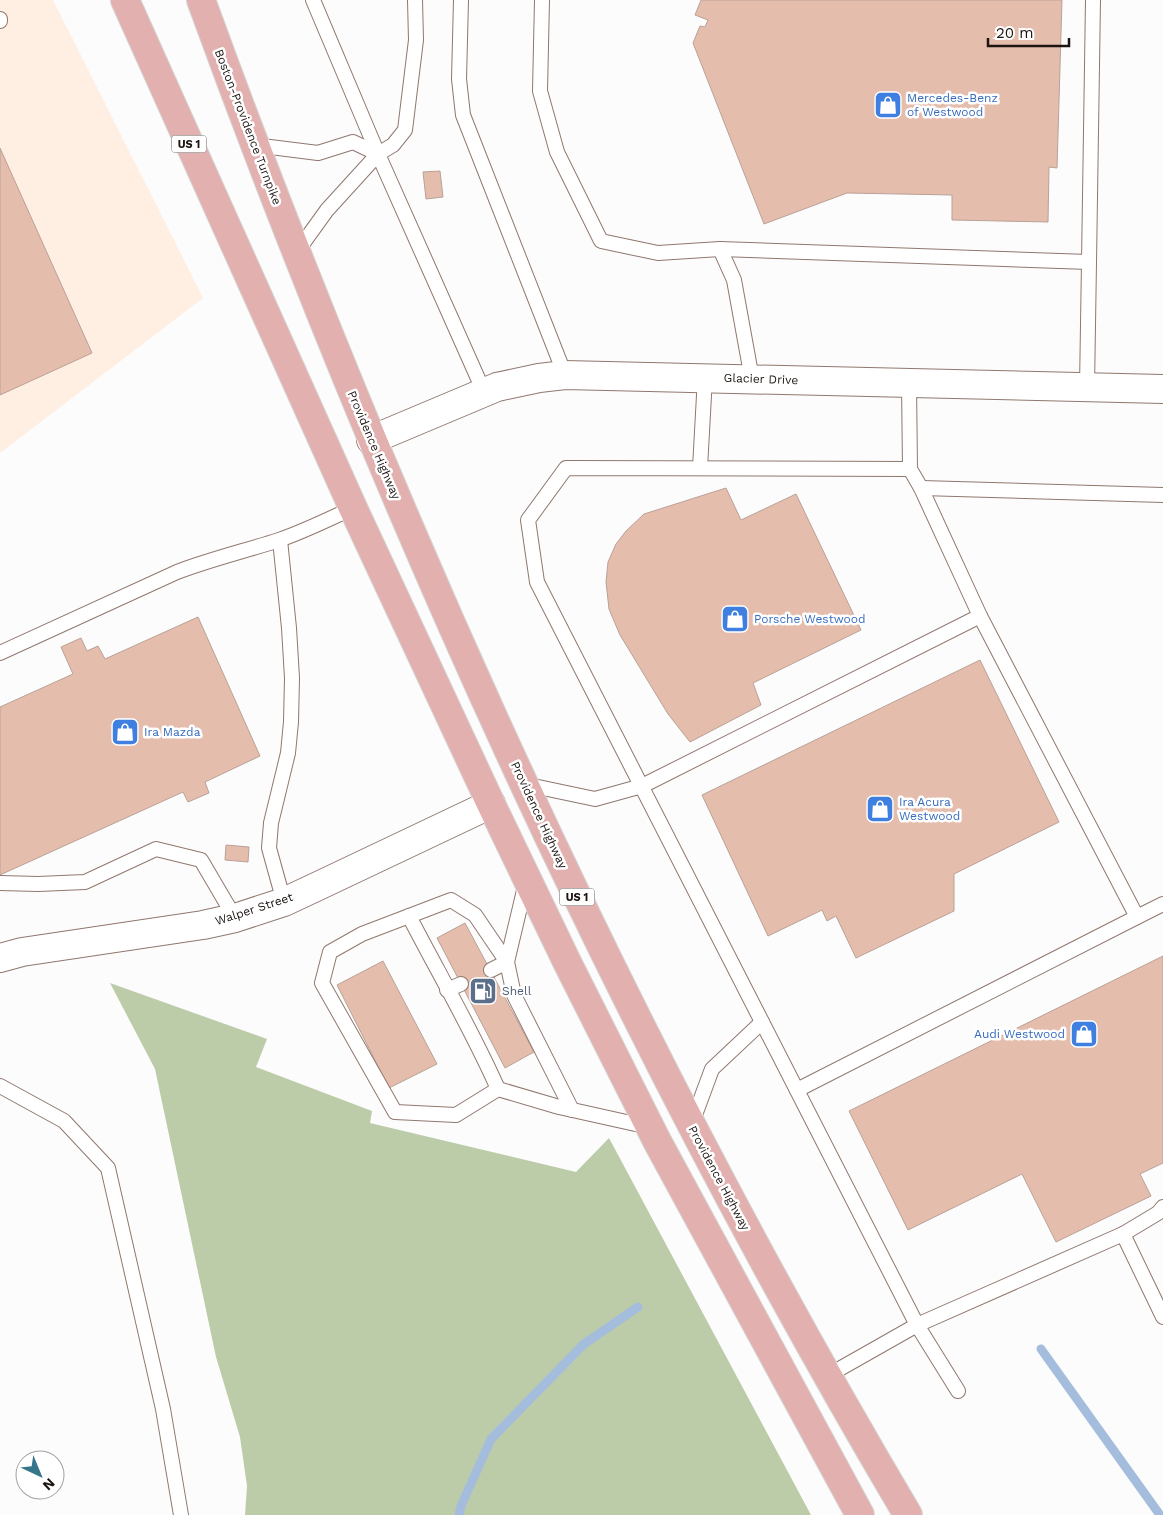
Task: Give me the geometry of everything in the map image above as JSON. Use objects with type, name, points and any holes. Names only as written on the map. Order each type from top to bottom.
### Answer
[{"type":"main road","name":"US 1","points":[[125,0],[353,508],[491,804],[649,1127],[860,1515]]},
{"type":"main road","name":"Boston-Providence Turnpike","points":[[201,0],[296,254]]},
{"type":"main road","name":"Providence Highway","points":[[296,254],[371,440],[523,784],[606,958],[691,1126],[773,1278],[827,1376],[908,1515]]},
{"type":"street","name":"Glacier Drive","points":[[371,440],[484,392],[518,382],[566,375],[1163,389]]},
{"type":"street","name":"Walper Street","points":[[0,958],[22,952],[203,925],[235,918],[284,902],[491,804]]},
{"type":"lane","points":[[313,0],[378,154],[484,392]]},
{"type":"lane","points":[[296,254],[327,210],[378,154],[393,145],[405,130],[416,40],[415,0]]},
{"type":"lane","points":[[461,0],[458,79],[463,115],[566,375]]},
{"type":"lane","points":[[542,0],[540,91],[557,152],[601,241],[658,253],[720,249],[1088,262]]},
{"type":"lane","points":[[1087,387],[1093,0]]},
{"type":"lane","points":[[254,145],[318,153],[353,142],[378,154]]},
{"type":"lane","points":[[720,249],[734,280],[752,379]]},
{"type":"lane","points":[[700,468],[705,378]]},
{"type":"lane","points":[[909,383],[910,469],[921,488],[980,616],[1138,917]]},
{"type":"lane","points":[[910,469],[566,468],[528,520],[537,582],[917,1325],[958,1391]]},
{"type":"lane","points":[[921,488],[1163,494]]},
{"type":"lane","points":[[0,654],[177,572],[202,562],[280,540],[316,526],[353,508]]},
{"type":"lane","points":[[280,540],[289,628],[292,678],[291,722],[288,753],[271,823],[269,848],[284,902]]},
{"type":"lane","points":[[523,784],[595,799],[642,786],[980,616]]},
{"type":"lane","points":[[0,883],[85,882],[156,849],[201,860],[235,918]]},
{"type":"lane","points":[[527,878],[507,962],[510,997],[572,1110]]},
{"type":"lane","points":[[507,962],[475,915],[451,900],[362,934],[330,952],[322,983],[395,1112],[456,1115],[498,1088],[572,1110],[649,1127]]},
{"type":"lane","points":[[797,1090],[1138,917],[1161,909]]},
{"type":"lane","points":[[409,916],[462,1017],[487,1047],[498,1088]]},
{"type":"lane","points":[[491,970],[507,962]]},
{"type":"lane","points":[[447,990],[461,984]]},
{"type":"lane","points":[[462,1017],[476,1012]]},
{"type":"lane","points":[[691,1126],[712,1069],[762,1022]]},
{"type":"lane","points":[[0,1086],[64,1121],[108,1168],[163,1409],[181,1515]]},
{"type":"lane","points":[[827,1376],[917,1325],[1123,1234],[1158,1213],[1163,1207]]},
{"type":"lane","points":[[1123,1234],[1163,1317]]},
{"type":"shaded area","points":[[0,0],[53,0],[203,298],[0,453]]},
{"type":"green space","points":[[110,983],[267,1039],[256,1067],[372,1111],[370,1123],[576,1172],[609,1138],[811,1515],[245,1515],[247,1486],[240,1437],[216,1357],[155,1069]]},
{"type":"building","name":"Mercedes-Benz of Westwood","points":[[701,0],[1062,0],[1057,168],[1049,167],[1048,222],[952,220],[952,195],[847,193],[764,224],[693,43],[700,26],[705,27],[708,20],[695,15]]},
{"type":"building","points":[[0,148],[92,353],[0,395]]},
{"type":"building","points":[[440,171],[443,197],[426,199],[423,172]]},
{"type":"building","name":"Porsche Westwood","points":[[726,488],[741,520],[796,494],[861,630],[753,683],[761,705],[690,742],[668,714],[620,635],[609,609],[606,582],[608,562],[616,544],[626,531],[644,514]]},
{"type":"building","name":"Ira Mazda","points":[[198,617],[260,756],[205,782],[209,793],[188,802],[183,792],[0,875],[0,707],[73,674],[61,647],[81,638],[87,651],[98,646],[105,659]]},
{"type":"building","name":"Ira Acura Westwood","points":[[980,660],[1059,822],[954,874],[954,911],[856,958],[836,916],[827,921],[822,910],[768,936],[702,795]]},
{"type":"building","points":[[226,845],[249,847],[248,862],[225,860]]},
{"type":"building","name":"Shell","points":[[465,923],[534,1052],[505,1068],[437,938]]},
{"type":"building","name":"Audi Westwood","points":[[1163,956],[1163,1163],[1140,1174],[1151,1196],[1056,1242],[1022,1174],[908,1230],[849,1111]]},
{"type":"building","points":[[383,961],[437,1064],[389,1088],[337,985]]},
{"type":"waterway","points":[[459,1515],[461,1506],[491,1439],[584,1344],[638,1307]]},
{"type":"waterway","points":[[1041,1349],[1160,1515]]},
{"type":"place","name":"Mercedes-Benz of Westwood","points":[[888,105]]},
{"type":"place","name":"Porsche Westwood","points":[[735,619]]},
{"type":"place","name":"Ira Mazda","points":[[125,732]]},
{"type":"place","name":"Ira Acura Westwood","points":[[880,809]]},
{"type":"place","name":"Shell","points":[[483,991]]},
{"type":"place","name":"Audi Westwood","points":[[1084,1034]]}]
